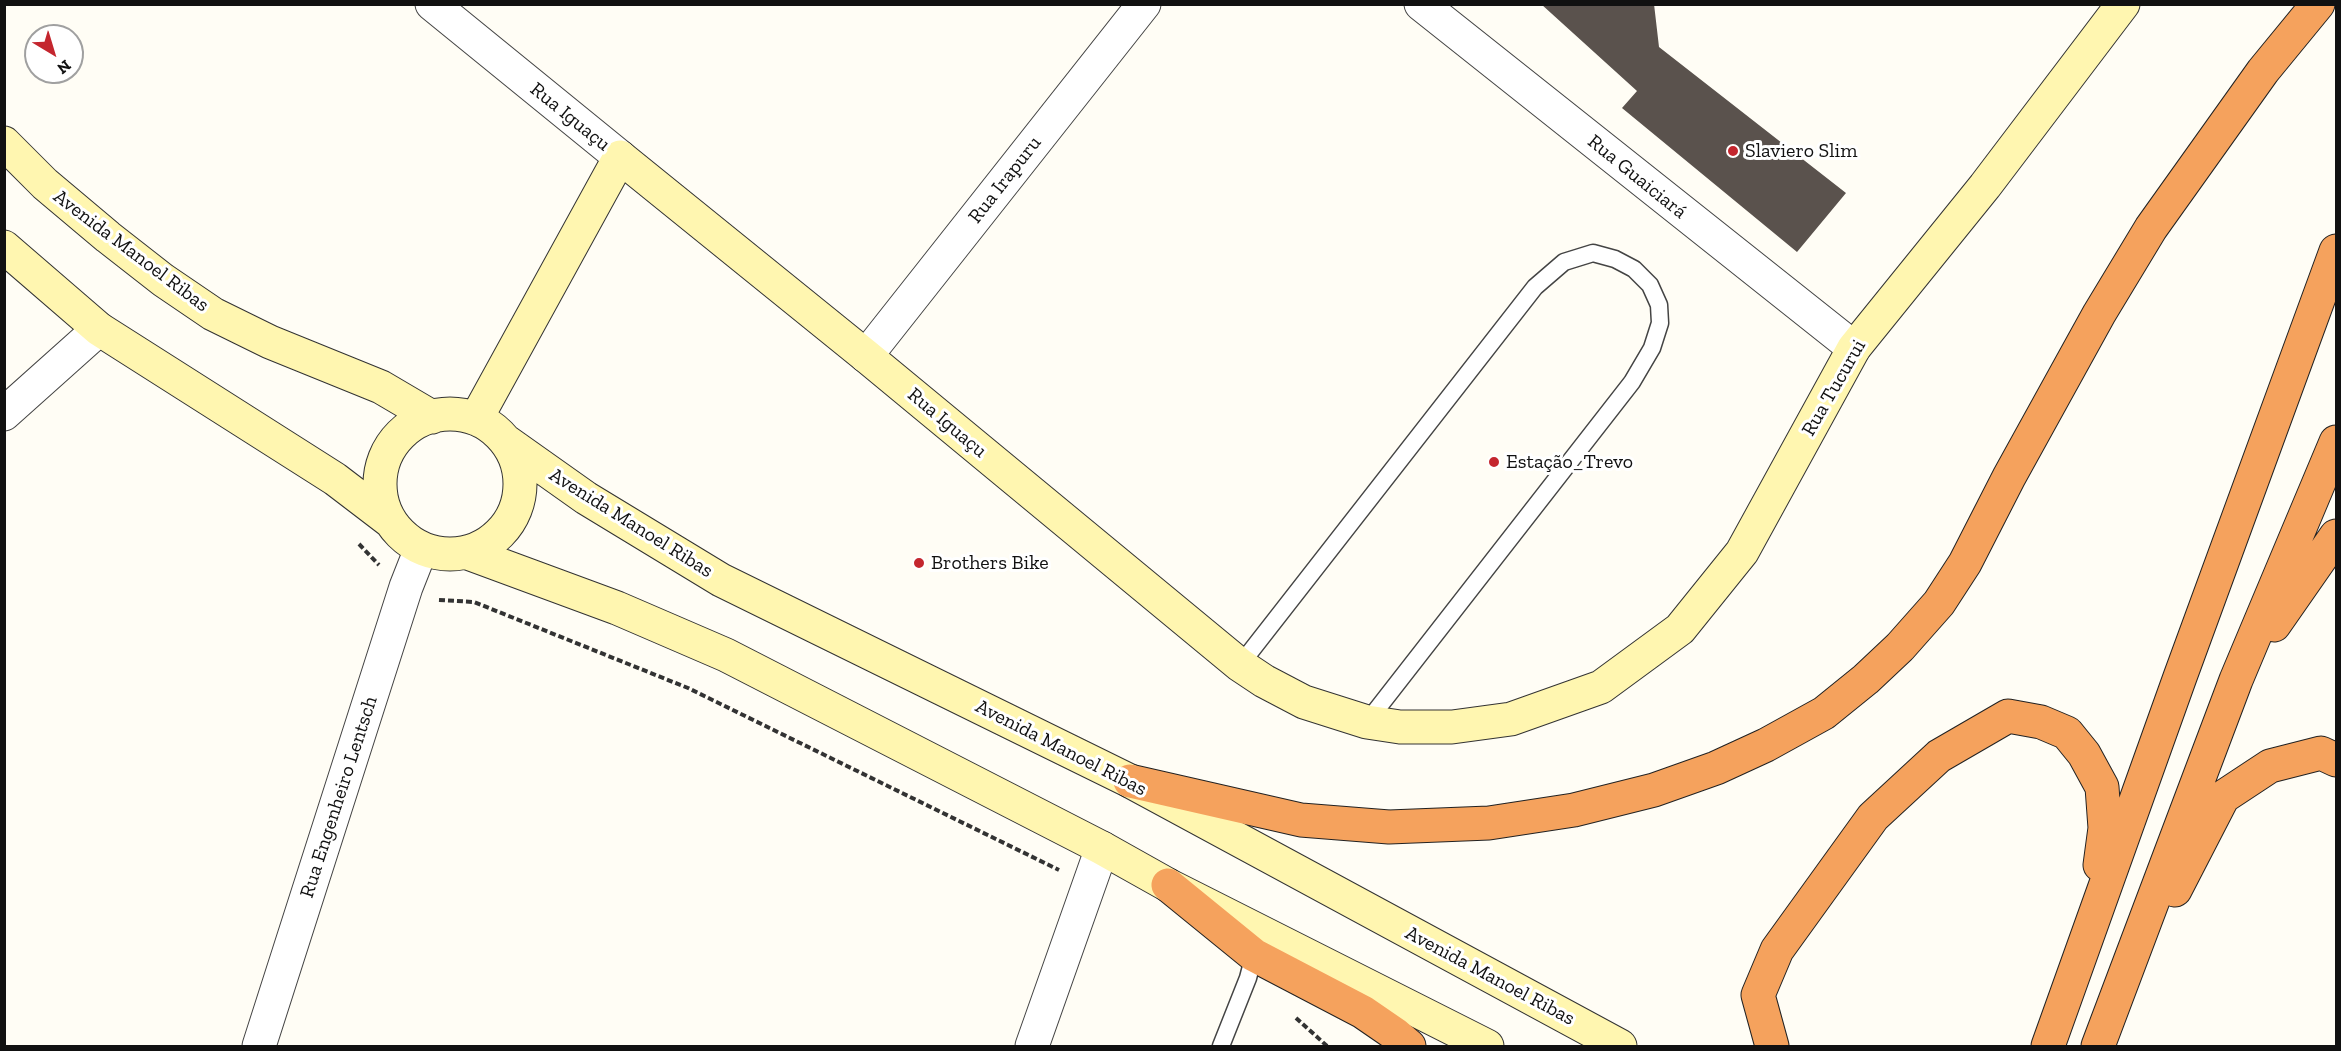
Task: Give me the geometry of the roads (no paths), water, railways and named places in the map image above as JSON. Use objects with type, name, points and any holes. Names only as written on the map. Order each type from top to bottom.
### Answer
[{"type":"highway","points":[[1130,781],[1301,820],[1389,827],[1489,823],[1574,810],[1654,790],[1716,768],[1766,745],[1824,713],[1883,663],[1939,603],[1965,563],[2009,477],[2099,314],[2151,228],[2263,71],[2318,4]]},
{"type":"highway","points":[[2048,1047],[2337,251]]},
{"type":"highway","points":[[2101,1037],[2236,680],[2337,442]]},
{"type":"highway","points":[[2236,680],[2337,536]]},
{"type":"highway","points":[[1772,1047],[1758,995],[1777,950],[1873,817],[1939,756],[2008,716],[2041,722],[2067,733],[2084,754],[2102,787],[2105,828],[2093,920]]},
{"type":"highway","points":[[2101,1037],[2223,797],[2270,766],[2321,753],[2337,760]]},
{"type":"highway","points":[[1168,885],[1254,955],[1363,1012],[1395,1034],[1409,1047]]},
{"type":"main road","name":"Rua Tucurui","points":[[1511,719],[1601,687],[1680,629],[1742,552],[1854,348],[1984,186],[2123,4]]},
{"type":"main road","name":"Avenida Manoel Ribas","points":[[4,143],[45,184],[108,237],[163,280],[213,314],[270,342],[381,387],[432,417]]},
{"type":"main road","name":"Rua Iguaçu","points":[[620,157],[866,356],[1240,665],[1264,681],[1304,702],[1367,722],[1400,727],[1452,727],[1511,719]]},
{"type":"main road","points":[[476,419],[620,157]]},
{"type":"main road","points":[[4,247],[99,329],[335,479],[390,521],[403,537],[421,549],[441,554],[468,553],[617,608],[726,655],[1102,848],[1168,885],[1487,1047]]},
{"type":"main road","points":[[390,521],[382,503],[380,484],[383,465],[391,446],[402,433],[416,423],[432,417],[462,415],[476,419],[493,429],[507,442],[517,462],[521,485],[517,508],[506,528],[489,543],[468,553]]},
{"type":"main road","name":"Avenida Manoel Ribas","points":[[507,442],[586,498],[721,580],[1130,781],[1620,1047]]},
{"type":"street","name":"Rua Iguaçu","points":[[432,4],[620,157]]},
{"type":"street","name":"Rua Irapuru","points":[[866,356],[1144,4]]},
{"type":"street","name":"Rua Guaiciará","points":[[1421,4],[1854,348]]},
{"type":"street","points":[[4,414],[99,329]]},
{"type":"street","name":"Rua Engenheiro Lentsch","points":[[259,1047],[406,587],[421,549]]},
{"type":"street","points":[[1032,1047],[1102,848]]},
{"type":"lane","points":[[1240,665],[1535,287],[1564,262],[1593,253],[1615,259],[1634,269],[1650,285],[1659,305],[1660,323],[1652,348],[1632,382],[1367,722]]},
{"type":"lane","points":[[1221,1047],[1248,978],[1254,955]]},
{"type":"place","name":"Slaviero Slim","points":[[1733,151]]},
{"type":"place","name":"Estação_Trevo","points":[[1494,462]]},
{"type":"place","name":"Brothers Bike","points":[[919,563]]}]
